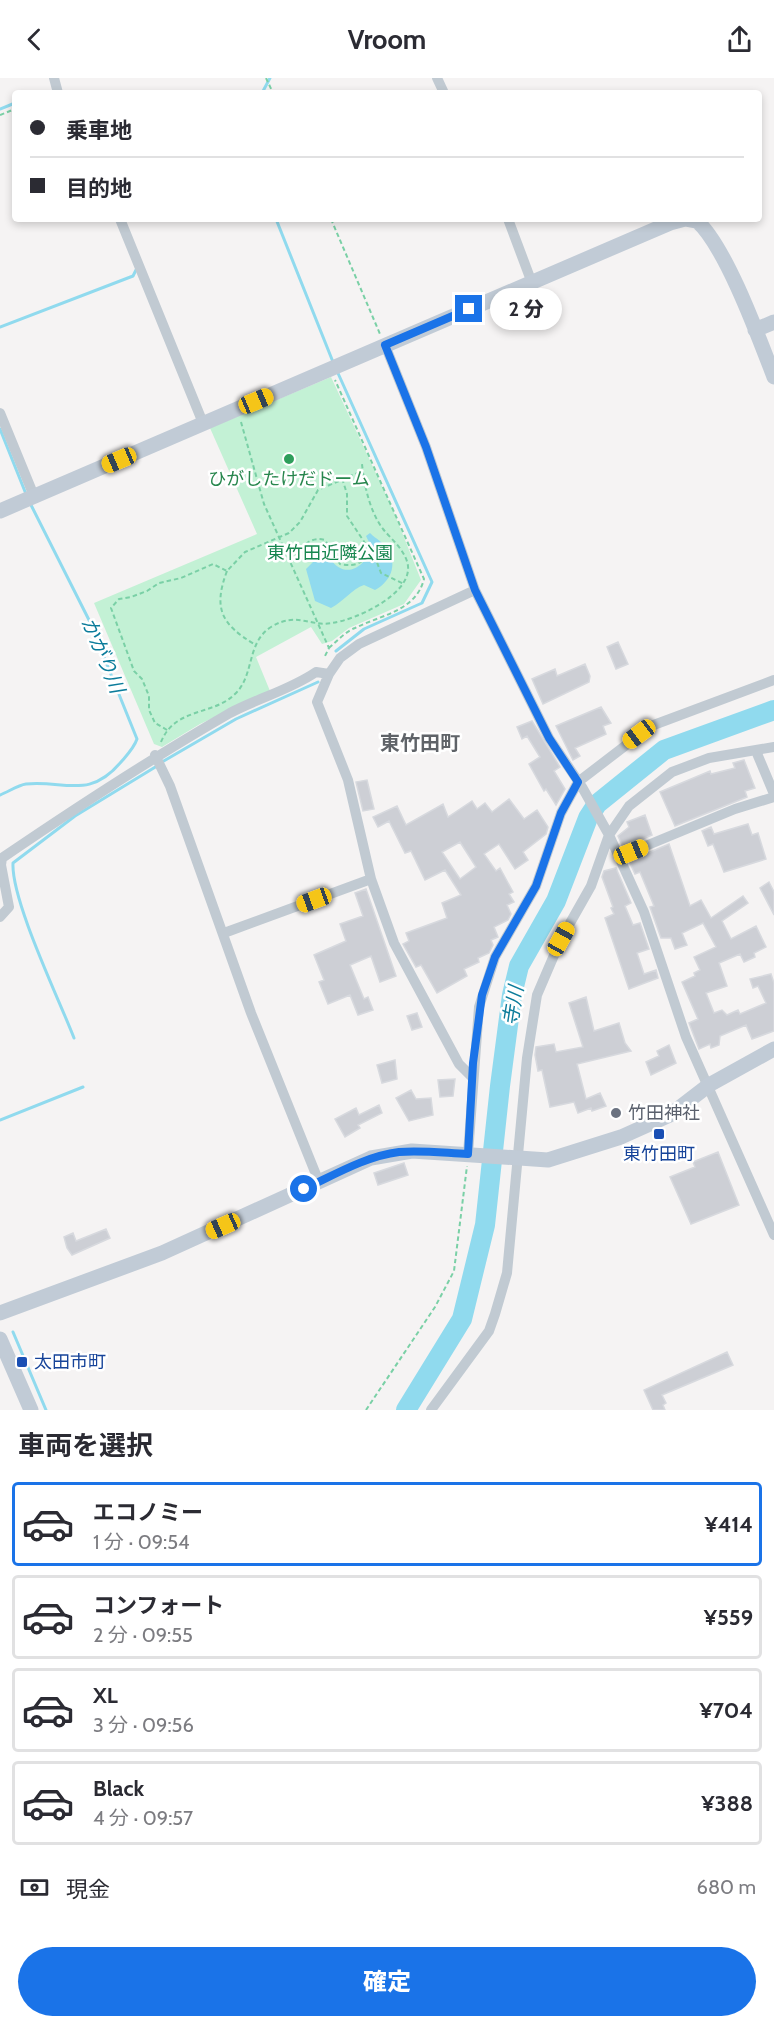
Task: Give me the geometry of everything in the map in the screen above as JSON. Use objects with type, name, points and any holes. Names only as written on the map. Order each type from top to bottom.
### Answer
[{"type":"street","points":[[121,222],[204,423]]},
{"type":"street","points":[[509,222],[532,282]]},
{"type":"street","points":[[0,511],[674,222]]},
{"type":"street","points":[[699,222],[713,239],[774,377]]},
{"type":"street","points":[[755,330],[774,322]]},
{"type":"street","points":[[385,345],[426,447],[475,590],[549,738],[580,785],[619,857],[644,912],[686,1036],[710,1085],[774,1235]]},
{"type":"street","points":[[0,413],[34,496]]},
{"type":"street","points":[[472,1077],[459,1064],[404,964],[371,879],[348,780],[317,702],[329,674],[340,658],[359,644],[475,590]]},
{"type":"street","points":[[0,917],[9,907],[1,865],[2,858],[126,778],[155,755],[233,712],[316,672],[329,674]]},
{"type":"street","points":[[470,1155],[472,1077],[479,1007],[495,957],[536,886],[561,813],[580,785],[651,726],[676,714],[774,680]]},
{"type":"street","points":[[431,1410],[489,1331],[495,1314],[507,1273],[527,1058],[537,994],[561,939],[591,886],[607,832],[629,806],[672,772],[709,758],[774,747]]},
{"type":"street","points":[[619,857],[774,795],[756,751]]},
{"type":"street","points":[[155,755],[170,786],[251,1013],[319,1182]]},
{"type":"street","points":[[224,933],[371,879]]},
{"type":"street","points":[[0,1313],[162,1253],[319,1182],[388,1154],[412,1151],[548,1160],[642,1129],[683,1106],[710,1085],[774,1049]]},
{"type":"street","points":[[0,1339],[31,1410]]},
{"type":"path","points":[[332,222],[385,345]]},
{"type":"path","points":[[325,656],[329,648],[352,629],[406,606],[418,594],[424,579],[334,368]]},
{"type":"path","points":[[237,409],[264,504],[329,648]]},
{"type":"path","points":[[155,755],[167,730],[184,717],[218,706],[238,692],[244,683],[255,645],[262,634],[286,621],[296,619],[325,624],[341,621],[382,603],[404,584],[408,566],[401,549],[382,528],[371,508],[362,464]]},
{"type":"path","points":[[255,645],[228,626],[219,608],[221,588],[227,571],[245,552],[289,533],[300,522],[318,490],[362,471]]},
{"type":"path","points":[[342,478],[348,494],[347,516],[350,524],[362,535],[367,546],[367,557]]},
{"type":"path","points":[[288,560],[300,552],[307,541],[316,537],[324,540],[340,564],[350,566],[367,557],[375,557],[381,573],[404,584]]},
{"type":"path","points":[[167,730],[155,723],[149,710],[150,696],[142,679],[134,671],[111,608],[119,599],[147,591],[159,583],[181,578],[213,564],[227,571]]},
{"type":"path","points":[[366,1410],[435,1307],[454,1271],[470,1155]]},
{"type":"green space","name":"東竹田近隣公園","points":[[331,377],[393,510],[421,580],[404,604],[349,628],[332,641],[322,644],[311,627],[256,657],[270,691],[200,724],[162,747],[154,744],[94,603],[257,534],[210,428]]},
{"type":"water","points":[[370,533],[386,547],[391,555],[391,573],[385,583],[375,590],[364,585],[331,608],[315,601],[306,569],[313,562],[330,558],[342,569],[348,570],[360,565],[369,553],[371,546],[366,536]]},
{"type":"building","points":[[618,642],[628,664],[616,669],[607,647]]},
{"type":"building","points":[[585,664],[590,676],[589,682],[543,704],[532,679],[555,669],[557,676]]},
{"type":"building","points":[[601,707],[611,723],[603,726],[606,734],[575,748],[580,756],[573,760],[556,726]]},
{"type":"building","points":[[532,721],[560,767],[554,771],[565,789],[556,805],[546,789],[544,791],[529,764],[540,757],[527,736],[522,739],[517,727]]},
{"type":"building","points":[[744,760],[755,788],[745,791],[747,797],[675,826],[660,792],[710,771],[711,774],[735,768],[733,763]]},
{"type":"building","points":[[367,780],[374,809],[363,811],[356,782]]},
{"type":"building","points":[[509,799],[524,819],[537,810],[548,827],[546,834],[523,852],[528,860],[515,869],[499,844],[484,854],[496,871],[500,868],[513,892],[509,894],[514,902],[507,905],[511,914],[508,920],[494,927],[498,937],[491,940],[493,945],[489,953],[478,958],[479,962],[464,969],[467,976],[437,993],[421,965],[416,967],[403,944],[409,941],[406,933],[447,918],[442,903],[461,895],[445,870],[425,880],[411,851],[405,853],[389,821],[378,827],[373,817],[397,806],[406,825],[443,804],[448,817],[472,801],[477,809],[485,803],[492,812]],"holes":[[[460,842],[476,867],[460,879],[442,852]]]},
{"type":"building","points":[[645,815],[652,835],[623,847],[618,836],[629,827],[627,822]]},
{"type":"building","points":[[748,824],[752,835],[758,833],[766,859],[724,872],[713,844],[708,846],[702,831],[711,827],[714,834]]},
{"type":"building","points":[[669,844],[690,906],[701,900],[711,918],[743,896],[748,903],[722,921],[731,939],[756,926],[766,947],[754,953],[755,957],[744,962],[740,954],[719,963],[727,986],[706,993],[714,1013],[722,1010],[727,1015],[738,1010],[740,1014],[766,1003],[758,986],[753,988],[750,979],[771,974],[774,983],[774,1031],[752,1039],[746,1025],[720,1036],[719,1045],[711,1048],[710,1044],[699,1049],[689,1023],[698,1019],[682,982],[695,976],[694,973],[700,970],[694,957],[716,947],[703,923],[682,933],[687,945],[675,949],[671,938],[661,938],[650,907],[654,906],[640,872],[635,874],[629,861]]},
{"type":"building","points":[[616,868],[631,903],[625,906],[633,925],[640,923],[649,949],[637,953],[644,974],[656,970],[658,978],[629,989],[605,918],[614,914],[602,877],[604,871]]},
{"type":"building","points":[[769,882],[774,892],[774,915],[760,888]]},
{"type":"building","points":[[366,889],[396,976],[380,982],[371,956],[350,965],[364,999],[368,997],[373,1010],[358,1015],[350,995],[328,1004],[319,982],[324,980],[314,955],[346,941],[340,924],[363,916],[355,893]]},
{"type":"building","points":[[586,997],[594,1031],[619,1023],[625,1043],[631,1051],[577,1064],[586,1099],[600,1093],[606,1106],[578,1113],[574,1102],[550,1107],[542,1070],[538,1071],[535,1055],[536,1047],[554,1044],[556,1052],[583,1047],[569,1003]]},
{"type":"building","points":[[417,1013],[422,1027],[412,1030],[407,1016]]},
{"type":"building","points":[[669,1045],[676,1063],[651,1075],[646,1062],[659,1056],[657,1051]]},
{"type":"building","points":[[395,1060],[397,1079],[382,1083],[377,1065]]},
{"type":"building","points":[[455,1079],[453,1096],[440,1097],[438,1080]]},
{"type":"building","points":[[411,1090],[416,1099],[431,1098],[433,1115],[409,1121],[396,1098]]},
{"type":"building","points":[[379,1105],[382,1113],[358,1125],[360,1128],[345,1137],[335,1119],[356,1108],[359,1115]]},
{"type":"building","points":[[718,1152],[739,1205],[691,1224],[670,1177],[695,1167],[693,1162]]},
{"type":"building","points":[[404,1163],[408,1175],[378,1185],[374,1173]]},
{"type":"building","points":[[106,1229],[110,1238],[72,1255],[67,1248],[64,1237],[73,1233],[76,1241]]},
{"type":"building","points":[[727,1352],[733,1365],[662,1395],[666,1403],[663,1405],[665,1410],[653,1410],[644,1390]]},
{"type":"waterway","points":[[264,90],[270,78]]},
{"type":"waterway","name":"かがり川","points":[[0,109],[12,104]]},
{"type":"waterway","points":[[277,222],[333,362]]},
{"type":"waterway","name":"かがり川","points":[[0,327],[133,276],[136,270]]},
{"type":"waterway","points":[[336,651],[364,629],[422,603],[432,582],[337,371]]},
{"type":"waterway","name":"かがり川","points":[[0,429],[26,494]]},
{"type":"waterway","name":"かがり川","points":[[0,795],[26,784],[76,786],[98,781],[121,762],[137,739],[89,620],[30,503]]},
{"type":"waterway","points":[[162,762],[236,719],[318,682]]},
{"type":"waterway","name":"寺川","points":[[406,1410],[462,1319],[485,1225],[500,1086],[512,995],[519,966],[556,901],[588,818],[597,804],[664,750],[774,710]]},
{"type":"waterway","points":[[74,1038],[27,924],[14,880],[13,863],[75,816],[157,766]]},
{"type":"waterway","points":[[0,1120],[83,1087]]},
{"type":"waterway","points":[[13,1332],[46,1410]]},
{"type":"place","name":"ひがしたけだドーム","points":[[289,459]]},
{"type":"place","name":"竹田神社","points":[[616,1113]]},
{"type":"place","name":"東竹田町","points":[[659,1134]]},
{"type":"place","name":"太田市町","points":[[22,1362]]},
{"type":"district","name":"東竹田町","points":[[420,743]]},
{"type":"route","points":[[304,1189],[371,1158],[388,1154],[412,1151],[468,1154],[473,1063],[482,995],[495,957],[536,886],[548,855],[556,824],[578,782],[549,738],[475,590],[426,447],[385,345],[469,309]]}]
